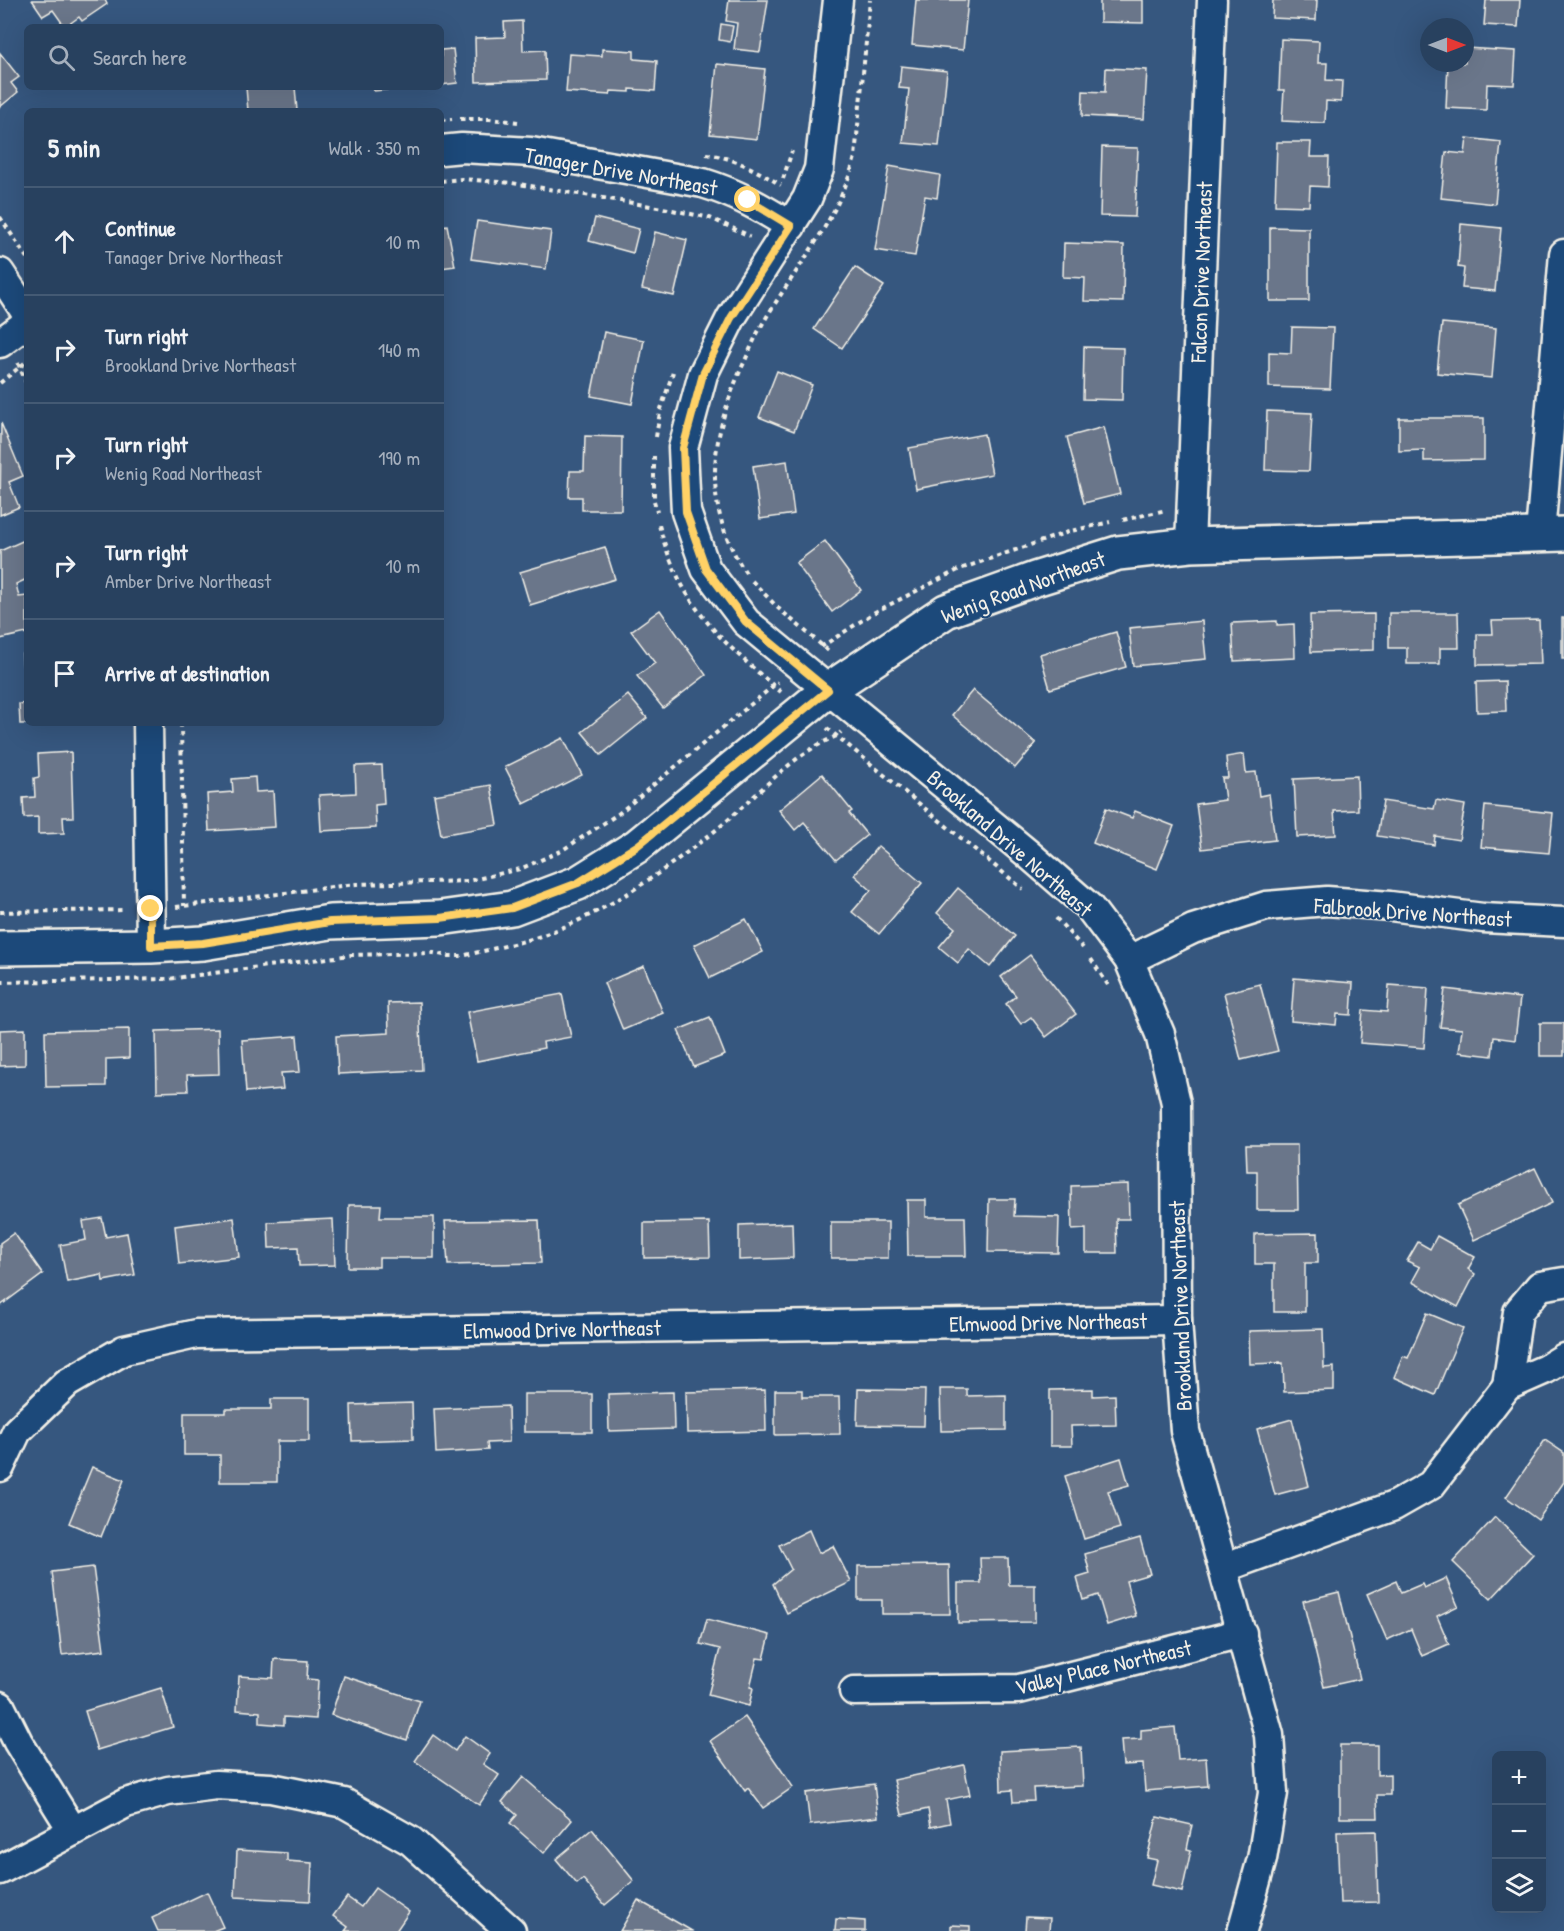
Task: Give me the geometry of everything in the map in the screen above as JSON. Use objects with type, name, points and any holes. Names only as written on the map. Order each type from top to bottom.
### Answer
[{"type":"street","name":"Brookland Drive Northeast","points":[[838,0],[819,169],[807,199],[731,318],[703,374],[683,448],[686,512],[706,569],[746,622],[1027,853],[1089,907],[1130,960],[1160,1034],[1176,1103],[1177,1320],[1185,1431],[1269,1736],[1273,1793],[1262,1859],[1242,1931]]},
{"type":"street","name":"Falcon Drive Northeast","points":[[1190,545],[1212,0]]},
{"type":"street","name":"Tanager Drive Northeast","points":[[444,150],[462,148],[531,152],[703,183],[748,200],[791,226]]},
{"type":"street","points":[[1552,534],[1564,254]]},
{"type":"street","points":[[0,273],[24,309]]},
{"type":"street","points":[[8,352],[24,328]]},
{"type":"street","name":"Wenig Road Northeast","points":[[0,948],[203,943],[330,922],[440,918],[512,908],[578,883],[637,846],[828,690],[946,611],[1035,579],[1118,553],[1190,545],[1552,534]]},
{"type":"street","points":[[148,726],[151,946]]},
{"type":"street","name":"Falbrook Drive Northeast","points":[[1130,960],[1193,928],[1276,905],[1327,901],[1390,906],[1483,918],[1564,922]]},
{"type":"street","points":[[1508,1386],[1518,1312],[1540,1286],[1564,1282]]},
{"type":"street","name":"Elmwood Drive Northeast","points":[[0,1467],[17,1431],[67,1383],[124,1350],[196,1334],[1177,1320]]},
{"type":"street","points":[[1223,1568],[1395,1506],[1431,1485],[1508,1386],[1564,1358]]},
{"type":"street","name":"Valley Place Northeast","points":[[854,1691],[1019,1689],[1242,1633]]},
{"type":"street","points":[[0,1706],[18,1742],[73,1831]]},
{"type":"street","points":[[0,1870],[126,1803],[168,1791],[216,1785],[281,1790],[344,1803],[411,1841],[499,1927]]},
{"type":"path","points":[[833,654],[778,608],[745,571],[722,525],[717,503],[714,466],[719,430],[726,403],[758,332],[836,210],[848,182],[855,157],[870,0]]},
{"type":"path","points":[[444,181],[462,179],[512,183],[663,208],[710,218],[750,236]]},
{"type":"path","points":[[0,218],[24,254]]},
{"type":"path","points":[[8,352],[20,367],[24,377]]},
{"type":"path","points":[[0,383],[24,364]]},
{"type":"path","points":[[171,907],[356,884],[468,881],[520,869],[561,851],[618,814],[784,678]]},
{"type":"path","points":[[822,724],[1028,893]]},
{"type":"path","points":[[181,726],[184,906]]},
{"type":"path","points":[[0,912],[133,910]]},
{"type":"path","points":[[1052,914],[1091,959],[1111,990]]},
{"type":"building","points":[[32,0],[105,0],[107,4],[82,21],[79,17],[69,24],[63,24],[53,10],[43,16]]},
{"type":"building","points":[[729,0],[768,0],[760,52],[734,49],[737,23],[726,21]]},
{"type":"building","points":[[916,0],[968,0],[963,50],[912,45]]},
{"type":"building","points":[[1100,0],[1143,0],[1143,23],[1100,22]]},
{"type":"building","points":[[1273,0],[1317,0],[1316,20],[1272,18]]},
{"type":"building","points":[[1486,0],[1520,0],[1518,27],[1484,25]]},
{"type":"building","points":[[522,21],[523,51],[545,50],[546,80],[476,82],[475,38],[505,37],[504,22]]},
{"type":"building","points":[[721,24],[733,26],[730,42],[719,40]]},
{"type":"building","points":[[1281,39],[1319,41],[1318,63],[1327,63],[1326,80],[1342,81],[1341,102],[1326,101],[1325,123],[1282,121],[1284,90],[1279,90]]},
{"type":"building","points":[[453,49],[457,83],[444,85],[444,50]]},
{"type":"building","points":[[602,49],[634,51],[634,59],[657,61],[655,91],[630,89],[630,92],[611,91],[610,95],[566,92],[569,54],[602,56]]},
{"type":"building","points":[[1474,49],[1516,51],[1514,85],[1487,84],[1486,110],[1446,108],[1448,72],[1474,72]]},
{"type":"building","points":[[0,53],[19,77],[11,83],[18,92],[0,107]]},
{"type":"building","points":[[717,64],[765,69],[757,139],[710,134]]},
{"type":"building","points":[[901,66],[947,71],[939,146],[903,143],[909,89],[899,88]]},
{"type":"building","points":[[1106,68],[1147,70],[1144,119],[1082,116],[1083,91],[1105,92]]},
{"type":"building","points":[[246,90],[295,90],[297,108],[248,108]]},
{"type":"building","points":[[1467,138],[1501,142],[1495,204],[1441,198],[1446,152],[1465,154]]},
{"type":"building","points":[[1277,142],[1311,142],[1310,157],[1329,157],[1328,187],[1310,186],[1309,206],[1275,205]]},
{"type":"building","points":[[1102,147],[1138,148],[1135,217],[1100,216]]},
{"type":"building","points":[[889,166],[940,175],[937,198],[925,196],[915,256],[875,250]]},
{"type":"building","points":[[595,218],[639,229],[633,253],[589,241]]},
{"type":"building","points":[[477,221],[551,231],[546,269],[471,259]]},
{"type":"building","points":[[1461,224],[1501,228],[1495,291],[1462,288],[1464,268],[1458,267]]},
{"type":"building","points":[[447,225],[455,266],[444,268],[444,226]]},
{"type":"building","points":[[1270,227],[1309,228],[1309,301],[1270,301]]},
{"type":"building","points":[[655,232],[687,240],[674,296],[642,289]]},
{"type":"building","points":[[1064,243],[1124,245],[1123,302],[1084,301],[1085,278],[1063,277]]},
{"type":"building","points":[[855,267],[884,286],[842,348],[814,329]]},
{"type":"building","points":[[1442,323],[1496,328],[1492,378],[1437,373]]},
{"type":"building","points":[[1292,327],[1333,328],[1330,389],[1269,387],[1269,352],[1291,353]]},
{"type":"building","points":[[604,332],[644,340],[632,404],[591,396]]},
{"type":"building","points":[[1084,347],[1123,348],[1122,400],[1083,399]]},
{"type":"building","points":[[777,371],[812,385],[794,431],[759,417]]},
{"type":"building","points":[[1267,411],[1312,413],[1309,471],[1265,470]]},
{"type":"building","points":[[1399,418],[1484,418],[1484,460],[1424,461],[1424,450],[1399,451]]},
{"type":"building","points":[[1,423],[23,476],[9,482],[19,507],[0,515]]},
{"type":"building","points":[[1104,427],[1120,494],[1084,503],[1067,437]]},
{"type":"building","points":[[984,434],[992,474],[916,489],[909,448]]},
{"type":"building","points":[[585,436],[622,437],[621,510],[582,510],[582,497],[569,497],[570,471],[584,471]]},
{"type":"building","points":[[787,461],[794,514],[760,519],[753,466]]},
{"type":"building","points":[[24,540],[24,580],[16,584],[19,597],[24,596],[24,634],[0,639],[0,551]]},
{"type":"building","points":[[825,541],[861,590],[832,612],[796,563]]},
{"type":"building","points":[[605,547],[615,579],[530,605],[520,572]]},
{"type":"building","points":[[660,610],[706,675],[663,708],[637,676],[655,663],[631,631]]},
{"type":"building","points":[[1389,613],[1458,613],[1459,648],[1440,648],[1440,664],[1407,664],[1407,648],[1389,648]]},
{"type":"building","points":[[1374,614],[1374,650],[1311,652],[1310,615]]},
{"type":"building","points":[[1562,618],[1564,618],[1564,659],[1562,659]]},
{"type":"building","points":[[1539,620],[1541,664],[1477,665],[1477,634],[1493,634],[1492,621]]},
{"type":"building","points":[[1202,621],[1206,659],[1133,666],[1129,628]]},
{"type":"building","points":[[1277,621],[1277,625],[1294,624],[1295,658],[1234,661],[1232,623]]},
{"type":"building","points":[[1116,632],[1126,667],[1050,689],[1040,654]]},
{"type":"building","points":[[22,654],[24,654],[24,672]]},
{"type":"building","points":[[1505,681],[1506,711],[1477,712],[1476,682]]},
{"type":"building","points":[[973,690],[1036,743],[1015,768],[952,715]]},
{"type":"building","points":[[628,695],[647,718],[601,755],[582,732]]},
{"type":"building","points":[[24,703],[24,724],[20,724],[19,704]]},
{"type":"building","points":[[563,738],[582,775],[524,804],[505,767]]},
{"type":"building","points":[[71,752],[73,817],[63,817],[64,833],[38,834],[38,817],[24,818],[23,798],[35,797],[34,778],[39,777],[38,754]]},
{"type":"building","points":[[1244,754],[1246,773],[1256,772],[1259,796],[1269,794],[1275,840],[1202,849],[1196,804],[1225,800],[1222,778],[1228,778],[1226,757]]},
{"type":"building","points":[[382,765],[384,804],[375,805],[376,828],[321,831],[319,795],[356,793],[355,766]]},
{"type":"building","points":[[822,774],[852,811],[849,813],[867,835],[836,860],[804,822],[795,830],[779,810]]},
{"type":"building","points":[[1357,776],[1358,810],[1334,811],[1336,835],[1297,837],[1294,779]]},
{"type":"building","points":[[255,777],[256,792],[273,791],[275,827],[209,831],[207,794],[233,792],[232,779]]},
{"type":"building","points":[[491,785],[498,825],[441,835],[434,795]]},
{"type":"building","points":[[1436,800],[1465,805],[1459,840],[1435,836],[1434,845],[1377,836],[1383,801],[1434,809]]},
{"type":"building","points":[[1485,806],[1553,813],[1549,853],[1481,847]]},
{"type":"building","points":[[1106,808],[1132,818],[1135,811],[1174,826],[1157,869],[1093,843]]},
{"type":"building","points":[[878,846],[922,883],[879,934],[852,912],[871,890],[854,875]]},
{"type":"building","points":[[958,888],[1015,936],[990,967],[969,949],[958,963],[939,947],[955,928],[937,913]]},
{"type":"building","points":[[746,919],[763,952],[710,978],[694,945]]},
{"type":"building","points":[[1030,955],[1076,1014],[1046,1037],[1031,1017],[1021,1024],[1006,1004],[1016,996],[1001,977]]},
{"type":"building","points":[[644,966],[663,1013],[623,1030],[604,983]]},
{"type":"building","points":[[1294,978],[1353,983],[1351,1015],[1337,1014],[1336,1025],[1291,1021]]},
{"type":"building","points":[[1260,984],[1278,1051],[1241,1060],[1224,993]]},
{"type":"building","points":[[1389,985],[1428,988],[1424,1048],[1360,1043],[1363,1010],[1387,1012]]},
{"type":"building","points":[[1445,989],[1520,998],[1515,1040],[1494,1037],[1492,1056],[1459,1052],[1462,1029],[1440,1027]]},
{"type":"building","points":[[562,994],[571,1037],[543,1042],[544,1048],[477,1061],[467,1012]]},
{"type":"building","points":[[419,1002],[422,1070],[338,1074],[336,1036],[389,1033],[388,1003]]},
{"type":"building","points":[[710,1017],[725,1055],[694,1067],[678,1030]]},
{"type":"building","points":[[1540,1023],[1564,1023],[1564,1056],[1540,1056]]},
{"type":"building","points":[[25,1029],[25,1065],[0,1066],[0,1030]]},
{"type":"building","points":[[129,1029],[129,1058],[106,1059],[106,1086],[46,1087],[45,1031]]},
{"type":"building","points":[[218,1029],[219,1074],[187,1075],[188,1091],[157,1092],[156,1031]]},
{"type":"building","points":[[297,1036],[300,1072],[281,1073],[283,1089],[246,1092],[242,1040]]},
{"type":"building","points":[[1246,1145],[1297,1145],[1298,1210],[1257,1210],[1257,1171],[1247,1171]]},
{"type":"building","points":[[1535,1168],[1552,1203],[1474,1240],[1458,1205]]},
{"type":"building","points":[[1128,1184],[1129,1219],[1116,1219],[1117,1253],[1086,1253],[1086,1229],[1072,1230],[1071,1186]]},
{"type":"building","points":[[989,1199],[1015,1199],[1014,1216],[1059,1217],[1058,1253],[988,1252]]},
{"type":"building","points":[[907,1200],[926,1200],[926,1217],[965,1217],[966,1256],[908,1256]]},
{"type":"building","points":[[349,1205],[381,1205],[380,1217],[434,1217],[434,1258],[379,1258],[379,1267],[348,1267]]},
{"type":"building","points":[[102,1218],[106,1237],[127,1233],[135,1275],[103,1281],[102,1275],[67,1282],[60,1245],[86,1240],[83,1221]]},
{"type":"building","points":[[234,1218],[239,1257],[179,1264],[175,1226]]},
{"type":"building","points":[[333,1219],[335,1265],[299,1266],[298,1247],[269,1248],[268,1222]]},
{"type":"building","points":[[539,1220],[541,1263],[448,1265],[445,1221]]},
{"type":"building","points":[[709,1222],[710,1257],[644,1258],[644,1223]]},
{"type":"building","points":[[831,1222],[888,1222],[888,1258],[831,1258]]},
{"type":"building","points":[[792,1223],[793,1258],[739,1260],[739,1225]]},
{"type":"building","points":[[14,1233],[43,1274],[0,1306],[0,1243]]},
{"type":"building","points":[[1318,1233],[1318,1263],[1305,1263],[1305,1312],[1274,1312],[1274,1264],[1255,1264],[1255,1234]]},
{"type":"building","points":[[1437,1236],[1475,1257],[1468,1269],[1475,1274],[1458,1307],[1412,1282],[1420,1267],[1407,1261],[1418,1242],[1430,1249]]},
{"type":"building","points":[[1427,1313],[1463,1328],[1435,1395],[1394,1377],[1403,1356],[1408,1358]]},
{"type":"building","points":[[1323,1329],[1324,1368],[1334,1367],[1334,1390],[1284,1392],[1283,1363],[1250,1364],[1249,1331]]},
{"type":"building","points":[[858,1389],[925,1390],[924,1426],[857,1425]]},
{"type":"building","points":[[940,1389],[967,1389],[967,1396],[1006,1395],[1006,1430],[941,1431]]},
{"type":"building","points":[[1093,1389],[1093,1396],[1115,1395],[1116,1425],[1071,1426],[1072,1446],[1050,1446],[1050,1390]]},
{"type":"building","points":[[765,1390],[766,1431],[687,1433],[686,1392]]},
{"type":"building","points":[[775,1390],[802,1390],[802,1397],[839,1397],[840,1434],[775,1435]]},
{"type":"building","points":[[673,1392],[674,1429],[609,1431],[608,1394]]},
{"type":"building","points":[[524,1394],[592,1394],[592,1432],[524,1432]]},
{"type":"building","points":[[271,1399],[309,1399],[309,1441],[277,1441],[277,1482],[220,1482],[220,1455],[184,1455],[184,1413],[226,1413],[226,1409],[271,1409]]},
{"type":"building","points":[[412,1403],[413,1439],[352,1441],[351,1405]]},
{"type":"building","points":[[508,1406],[509,1442],[487,1443],[488,1450],[436,1453],[434,1409]]},
{"type":"building","points":[[1292,1419],[1309,1486],[1275,1495],[1257,1429]]},
{"type":"building","points":[[1545,1440],[1564,1453],[1564,1482],[1538,1520],[1506,1497]]},
{"type":"building","points":[[1121,1458],[1129,1485],[1108,1491],[1120,1528],[1084,1539],[1065,1476]]},
{"type":"building","points":[[92,1467],[124,1480],[101,1537],[69,1523]]},
{"type":"building","points":[[1495,1517],[1533,1554],[1491,1599],[1453,1562]]},
{"type":"building","points":[[809,1530],[819,1553],[833,1546],[851,1582],[787,1613],[773,1584],[791,1569],[779,1545]]},
{"type":"building","points":[[1140,1538],[1150,1574],[1126,1581],[1136,1616],[1107,1625],[1098,1595],[1083,1600],[1077,1578],[1090,1574],[1085,1554]]},
{"type":"building","points":[[980,1558],[1008,1558],[1009,1585],[1035,1585],[1035,1622],[958,1623],[958,1583],[981,1583]]},
{"type":"building","points":[[949,1565],[950,1614],[882,1614],[882,1600],[858,1600],[858,1566]]},
{"type":"building","points":[[93,1567],[104,1650],[62,1655],[52,1572]]},
{"type":"building","points":[[1446,1578],[1458,1606],[1437,1616],[1449,1644],[1422,1656],[1411,1629],[1387,1640],[1367,1594],[1396,1581],[1401,1593],[1422,1584],[1424,1588]]},
{"type":"building","points":[[1339,1592],[1360,1679],[1324,1687],[1303,1601]]},
{"type":"building","points":[[707,1619],[770,1635],[764,1659],[757,1658],[750,1687],[753,1688],[749,1706],[708,1695],[720,1649],[700,1644]]},
{"type":"building","points":[[274,1659],[308,1661],[307,1679],[318,1680],[316,1719],[284,1717],[284,1725],[260,1723],[260,1712],[237,1710],[239,1676],[273,1678]]},
{"type":"building","points":[[344,1676],[420,1701],[407,1740],[331,1715]]},
{"type":"building","points":[[161,1688],[173,1727],[97,1750],[85,1711]]},
{"type":"building","points":[[745,1717],[793,1787],[763,1808],[748,1788],[745,1791],[710,1741]]},
{"type":"building","points":[[1175,1727],[1178,1760],[1206,1758],[1208,1786],[1145,1791],[1143,1764],[1123,1765],[1121,1740],[1141,1739],[1141,1730]]},
{"type":"building","points":[[433,1735],[455,1751],[465,1736],[490,1754],[483,1764],[499,1775],[479,1805],[415,1761]]},
{"type":"building","points":[[1340,1745],[1377,1745],[1377,1775],[1390,1774],[1390,1795],[1377,1795],[1378,1818],[1340,1818]]},
{"type":"building","points":[[1081,1747],[1083,1786],[1033,1788],[1034,1801],[1013,1802],[1012,1790],[1001,1791],[1000,1751]]},
{"type":"building","points":[[964,1765],[970,1795],[946,1800],[950,1823],[931,1827],[928,1809],[902,1815],[894,1780]]},
{"type":"building","points":[[523,1777],[572,1820],[544,1853],[510,1823],[517,1815],[502,1802]]},
{"type":"building","points":[[874,1784],[878,1817],[810,1825],[806,1793]]},
{"type":"building","points":[[1157,1817],[1192,1825],[1187,1849],[1191,1850],[1182,1892],[1151,1885],[1157,1860],[1147,1858]]},
{"type":"building","points":[[592,1829],[634,1881],[605,1905],[583,1879],[577,1884],[556,1859]]},
{"type":"building","points":[[1376,1831],[1378,1902],[1340,1903],[1337,1832]]},
{"type":"building","points":[[237,1850],[287,1853],[287,1861],[312,1863],[310,1901],[235,1897]]},
{"type":"building","points":[[375,1888],[409,1912],[396,1931],[345,1931],[348,1927],[333,1916],[347,1897],[361,1907]]},
{"type":"building","points":[[207,1892],[223,1927],[213,1931],[158,1931],[152,1918]]},
{"type":"building","points":[[638,1900],[692,1931],[620,1931]]},
{"type":"building","points":[[1026,1917],[1050,1918],[1049,1931],[1025,1931]]},
{"type":"building","points":[[836,1919],[865,1921],[865,1931],[835,1931]]},
{"type":"building","points":[[951,1925],[970,1926],[970,1931],[951,1931]]},
{"type":"route","points":[[151,909],[151,946],[203,943],[330,922],[440,918],[512,908],[578,883],[637,846],[828,690],[746,622],[706,569],[686,512],[683,448],[703,374],[731,318],[791,226],[748,200]]}]
